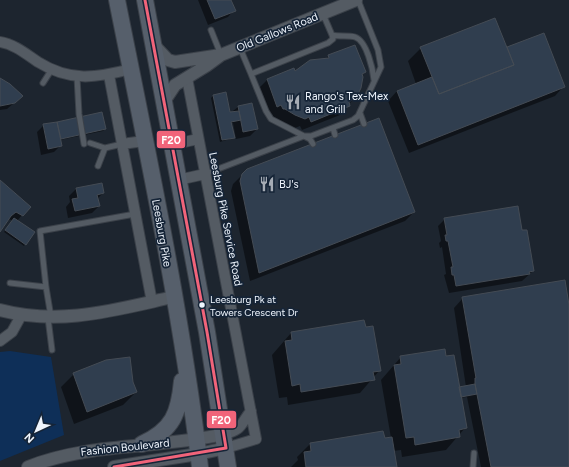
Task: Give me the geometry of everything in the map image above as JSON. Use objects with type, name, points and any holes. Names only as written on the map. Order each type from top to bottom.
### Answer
[{"type":"highway","name":"Leesburg Pike","points":[[117,0],[156,198],[198,454]]},
{"type":"highway","points":[[145,0],[163,103],[207,332],[228,467]]},
{"type":"highway","points":[[142,444],[153,439],[166,428],[177,411],[184,362]]},
{"type":"street","name":"Old Gallows Road","points":[[163,103],[172,87],[221,55],[357,0]]},
{"type":"street","points":[[0,42],[18,49],[52,69],[77,77],[109,75],[131,69]]},
{"type":"street","name":"Old Gallows Road","points":[[153,44],[168,60],[175,62],[221,55]]},
{"type":"street","points":[[109,75],[152,302]]},
{"type":"street","name":"Leesburg Pike Service Road","points":[[187,78],[256,439],[225,441]]},
{"type":"street","points":[[171,145],[198,139]]},
{"type":"street","points":[[122,144],[144,141]]},
{"type":"street","points":[[178,180],[205,174]]},
{"type":"street","points":[[0,310],[49,318],[95,314],[173,297]]},
{"type":"street","points":[[0,341],[6,338],[16,326],[22,314]]},
{"type":"street","points":[[225,441],[244,425],[251,411]]},
{"type":"street","name":"Fashion Boulevard","points":[[114,467],[198,454],[225,441]]},
{"type":"street","name":"Fashion Boulevard","points":[[28,467],[48,459],[71,453],[142,444],[198,454]]},
{"type":"lane","points":[[205,174],[304,136],[311,136],[333,128],[353,120],[360,113],[381,67],[381,60],[357,0]]},
{"type":"lane","points":[[251,74],[328,43],[332,39],[332,34],[323,14]]},
{"type":"lane","points":[[211,30],[221,55]]},
{"type":"lane","points":[[332,34],[355,37],[360,40],[369,58],[374,81]]},
{"type":"lane","points":[[240,47],[269,117],[279,124],[304,136],[313,144]]},
{"type":"lane","points":[[43,83],[52,69]]},
{"type":"lane","points":[[77,77],[79,114],[84,144]]},
{"type":"lane","points":[[360,113],[364,124]]},
{"type":"lane","points":[[333,128],[335,135]]},
{"type":"lane","points":[[90,143],[105,148],[122,144]]},
{"type":"lane","points":[[98,166],[105,148]]},
{"type":"lane","points":[[52,350],[40,231],[135,214]]},
{"type":"lane","points":[[10,283],[46,287]]},
{"type":"lane","points":[[473,467],[474,454]]},
{"type":"shaded area","points":[[10,351],[51,357],[64,435],[0,461],[0,352]]},
{"type":"building","points":[[207,0],[231,0],[236,11],[215,19]]},
{"type":"building","points":[[495,18],[514,65],[439,94],[420,47]]},
{"type":"building","points":[[544,33],[565,87],[418,145],[397,91],[432,77],[439,94],[514,65],[507,47]]},
{"type":"building","points":[[355,45],[366,72],[362,74],[363,77],[361,88],[357,96],[349,102],[350,106],[311,122],[309,117],[305,119],[295,115],[283,109],[281,105],[277,107],[267,79],[294,68],[295,71],[310,60],[329,58],[328,55]]},
{"type":"building","points":[[0,78],[10,84],[23,96],[15,103],[0,106]]},
{"type":"building","points":[[226,92],[230,112],[239,111],[241,120],[231,122],[235,138],[222,140],[213,95]]},
{"type":"building","points":[[252,103],[258,129],[243,132],[238,106]]},
{"type":"building","points":[[102,112],[106,129],[61,139],[57,122]]},
{"type":"building","points":[[379,118],[415,212],[259,273],[240,181],[242,174],[247,169]]},
{"type":"building","points":[[57,122],[62,146],[48,149],[43,124]]},
{"type":"building","points":[[0,180],[31,207],[23,216],[16,212],[11,216],[0,232]]},
{"type":"building","points":[[102,183],[104,193],[97,195],[100,206],[75,211],[72,199],[78,198],[76,188]]},
{"type":"building","points":[[518,206],[522,230],[527,230],[534,271],[529,272],[530,274],[456,286],[454,275],[452,275],[451,267],[453,267],[448,241],[446,241],[445,235],[447,235],[444,218]]},
{"type":"building","points":[[14,218],[35,232],[26,245],[5,230]]},
{"type":"building","points":[[565,280],[569,305],[569,467],[491,467],[475,384],[476,378],[462,297]]},
{"type":"building","points":[[364,320],[366,327],[373,326],[381,371],[373,372],[375,380],[301,392],[300,384],[292,386],[285,341],[292,340],[291,332]]},
{"type":"building","points":[[445,349],[446,356],[454,355],[467,428],[459,430],[460,437],[415,445],[414,437],[406,438],[394,365],[401,364],[400,356]]},
{"type":"building","points":[[130,357],[133,382],[137,392],[87,412],[73,373],[106,360]]},
{"type":"building","points":[[475,384],[477,394],[461,397],[459,387]]},
{"type":"building","points":[[383,431],[385,438],[392,437],[397,467],[306,467],[304,452],[311,451],[310,443]]},
{"type":"transit line","name":"F20","points":[[114,467],[226,448],[207,332],[145,0]]},
{"type":"place","name":"Rango's Tex-Mex and Grill","points":[[293,102]]},
{"type":"place","name":"BJ's","points":[[267,184]]},
{"type":"place","name":"Leesburg Pk at Towers Crescent Dr","points":[[202,305]]}]
